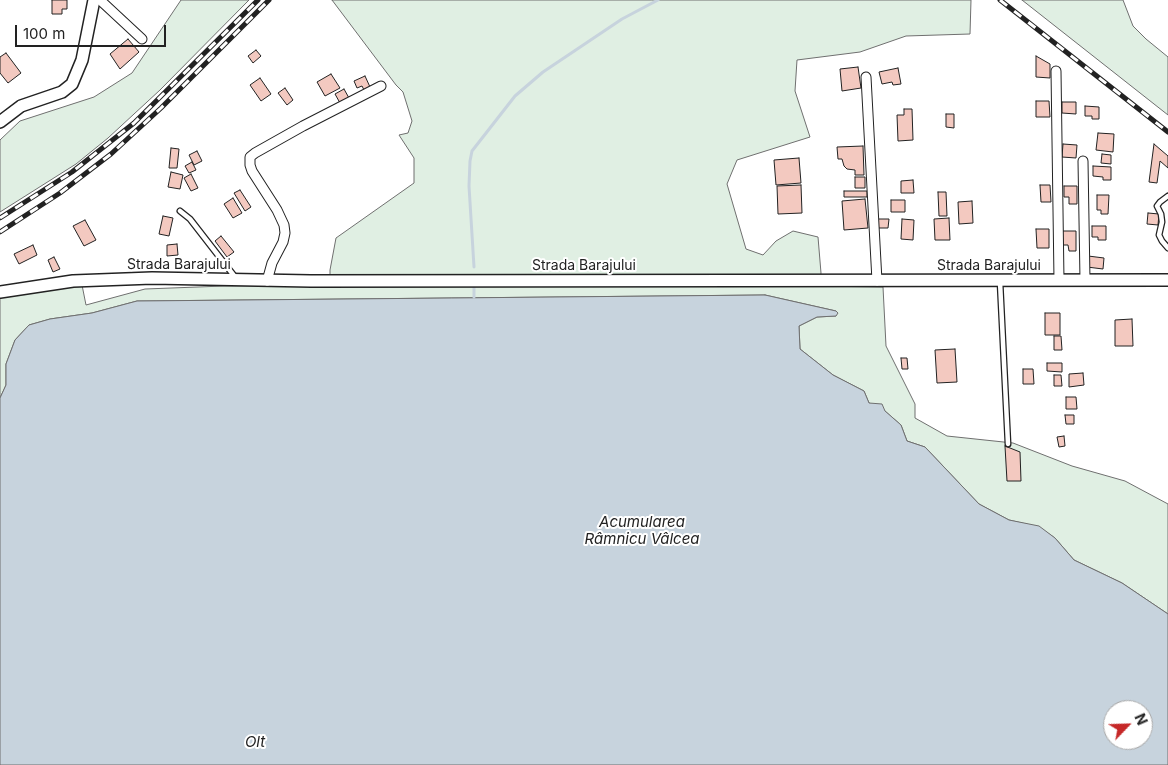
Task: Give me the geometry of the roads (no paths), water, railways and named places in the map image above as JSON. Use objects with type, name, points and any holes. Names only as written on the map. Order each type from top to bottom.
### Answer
[{"type":"street","points":[[0,122],[21,106],[62,92],[72,84],[82,60],[100,1],[142,39]]},
{"type":"street","points":[[1056,70],[1059,280]]},
{"type":"street","points":[[866,77],[877,281]]},
{"type":"street","points":[[267,281],[272,263],[283,242],[284,225],[277,210],[252,171],[250,158],[255,152],[381,86]]},
{"type":"street","points":[[1083,161],[1085,280]]},
{"type":"street","name":"Strada Barajului","points":[[0,292],[73,281],[152,278],[267,281],[1168,280]]},
{"type":"lane","points":[[1168,196],[1157,206],[1162,222],[1159,235],[1168,248]]},
{"type":"lane","points":[[180,211],[190,219],[238,280]]},
{"type":"lane","points":[[1000,281],[1008,444]]},
{"type":"water","name":"Acumularea Râmnicu Vâlcea","points":[[765,295],[836,311],[838,313],[836,316],[817,317],[799,326],[800,349],[833,375],[864,391],[869,403],[882,404],[885,411],[901,425],[907,441],[925,447],[979,504],[1009,520],[1039,526],[1055,538],[1074,560],[1122,583],[1168,614],[1168,765],[0,765],[0,398],[6,385],[6,364],[15,340],[29,325],[50,319],[92,313],[137,301]]},
{"type":"waterway","points":[[474,267],[469,186],[472,151],[515,96],[543,72],[622,19],[658,0]]},
{"type":"waterway","points":[[474,285],[474,297]]},
{"type":"railway","points":[[0,218],[72,172],[134,123],[258,0]]},
{"type":"railway","points":[[0,232],[60,193],[111,154],[161,108],[269,0]]},
{"type":"railway","points":[[1000,0],[1168,132]]},
{"type":"water label","name":"Olt","points":[[255,742]]}]
